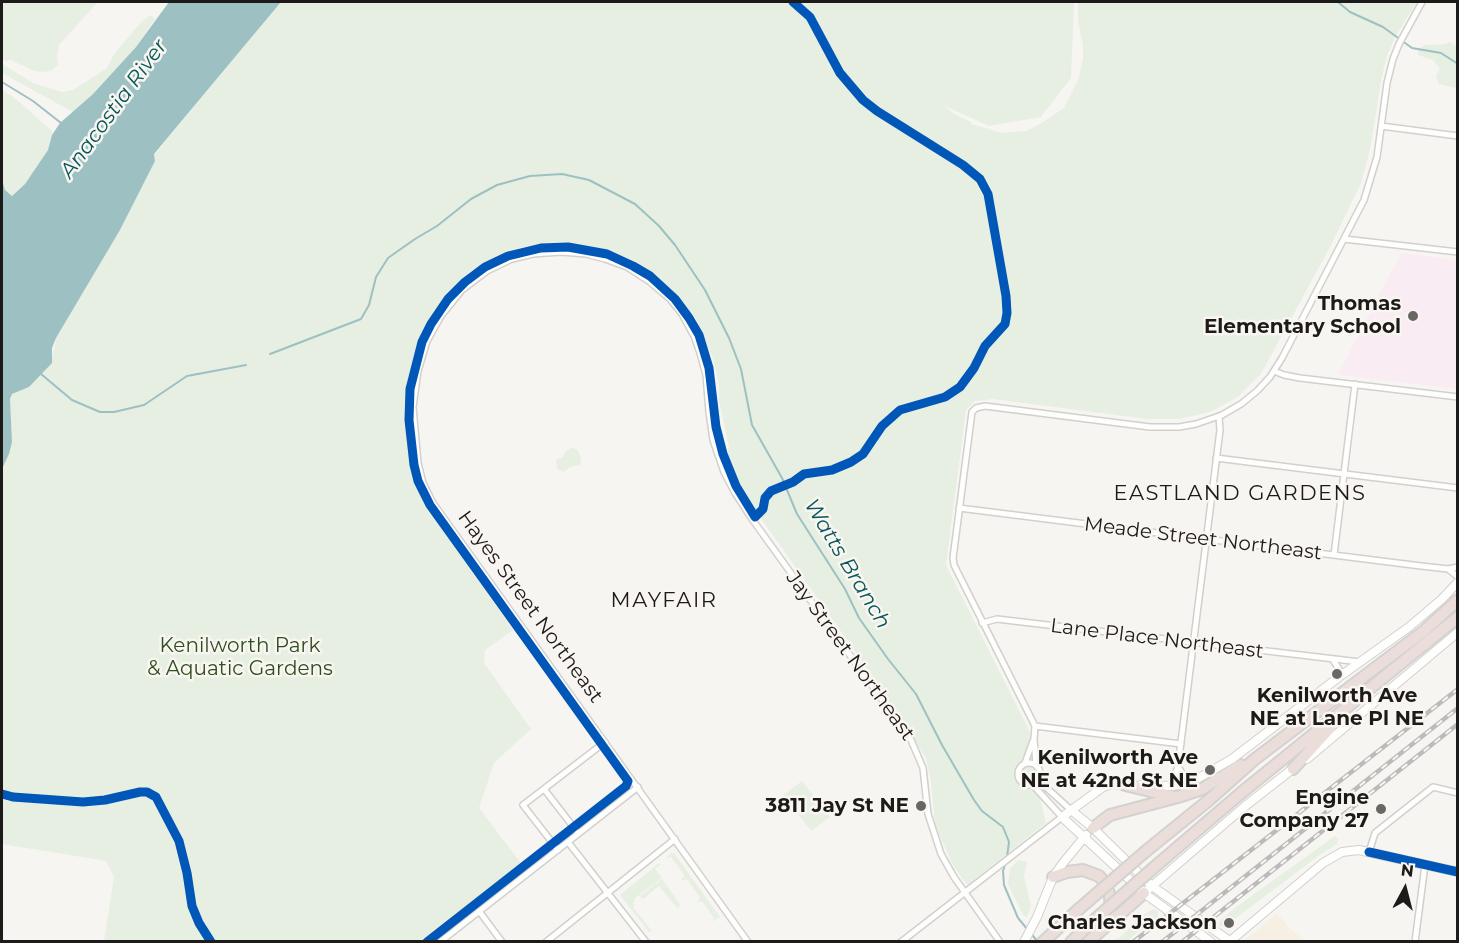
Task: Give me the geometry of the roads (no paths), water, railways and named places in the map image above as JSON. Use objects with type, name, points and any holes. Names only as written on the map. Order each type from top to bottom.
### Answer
[{"type":"highway","points":[[1047,938],[1255,759],[1424,631],[1458,600]]},
{"type":"highway","points":[[1071,942],[1241,793],[1458,617]]},
{"type":"highway","points":[[1293,769],[1347,708]]},
{"type":"highway","points":[[1093,828],[1118,812],[1202,789],[1236,767],[1255,759]]},
{"type":"highway","points":[[1125,785],[1178,797]]},
{"type":"highway","points":[[1053,877],[1083,870],[1099,876],[1106,884],[1110,897],[1111,910],[1104,926]]},
{"type":"highway","points":[[1088,942],[1148,889]]},
{"type":"main road","points":[[1211,942],[1062,817],[1103,787],[1113,784],[1170,786],[1197,780],[1232,759],[1409,627],[1442,598],[1458,579]]},
{"type":"main road","points":[[1148,889],[1220,826],[1353,722],[1458,632]]},
{"type":"main road","points":[[1071,810],[1093,828],[1148,889],[1230,941],[1330,858],[1352,850],[1458,872]]},
{"type":"main road","points":[[1024,942],[1053,877],[1093,828]]},
{"type":"street","points":[[1034,739],[1025,763],[1018,771],[1019,779],[1025,784],[1032,784],[1038,780],[1041,773],[1036,764],[1035,726],[954,566],[970,419],[974,410],[982,406],[1157,428],[1187,426],[1219,416],[1246,400],[1274,371],[1357,215],[1371,180],[1387,83],[1399,44],[1422,2]]},
{"type":"street","points":[[1381,126],[1458,136]]},
{"type":"street","points":[[1344,239],[1458,252]]},
{"type":"street","name":"Hayes Street Northeast","points":[[713,440],[706,375],[691,330],[674,304],[655,286],[627,267],[596,256],[561,252],[527,255],[499,264],[472,281],[449,304],[431,332],[419,365],[413,407],[415,438],[421,476],[433,502],[748,942]]},
{"type":"street","points":[[1274,371],[1284,375],[1458,397]]},
{"type":"street","points":[[1334,555],[1355,384]]},
{"type":"street","points":[[1170,786],[1178,766],[1181,744],[1220,430],[1219,416]]},
{"type":"street","name":"Jay Street Northeast","points":[[713,440],[724,472],[742,505],[911,740],[923,768],[928,814],[934,837],[949,870],[1000,942]]},
{"type":"street","points":[[1216,458],[1458,488]]},
{"type":"street","name":"Meade Street Northeast","points":[[959,508],[1448,569],[1458,567]]},
{"type":"street","points":[[1448,569],[1458,579]]},
{"type":"street","name":"Lane Place Northeast","points":[[982,623],[994,619],[1360,662]]},
{"type":"street","points":[[1333,660],[1339,669],[1339,677]]},
{"type":"street","points":[[1035,726],[1181,744]]},
{"type":"street","points":[[558,849],[524,805],[605,742]]},
{"type":"street","points":[[1025,763],[1036,764]]},
{"type":"street","points":[[1178,766],[1183,775],[1191,780],[1197,780]]},
{"type":"street","points":[[1038,780],[1071,810]]},
{"type":"street","points":[[901,942],[1062,817],[1032,784]]},
{"type":"street","points":[[1369,852],[1376,833],[1433,787],[1458,793]]},
{"type":"street","points":[[440,942],[638,788]]},
{"type":"street","points":[[544,789],[578,833]]},
{"type":"street","points":[[546,942],[675,839]]},
{"type":"street","points":[[568,842],[646,942]]},
{"type":"street","points":[[1415,942],[1425,865]]},
{"type":"street","points":[[479,911],[502,942]]},
{"type":"water","name":"Anacostia River","points":[[169,2],[281,2],[154,154],[155,161],[120,230],[56,338],[52,348],[52,363],[29,387],[12,394],[10,399],[12,442],[2,469],[2,180],[5,190],[12,196],[25,184],[48,150],[52,135],[60,123],[93,94],[136,47]]},
{"type":"waterway","points":[[1338,2],[1350,12],[1383,27],[1412,48],[1441,53],[1458,64]]},
{"type":"waterway","points":[[2,82],[33,101],[61,123]]},
{"type":"waterway","name":"Watts Branch","points":[[270,354],[361,319],[369,305],[376,277],[388,258],[437,226],[471,199],[497,185],[530,176],[562,174],[589,180],[635,204],[659,226],[675,245],[705,290],[729,338],[741,369],[752,425],[782,478],[797,514],[845,589],[859,618],[916,694],[974,800],[982,811],[1003,827],[1009,842],[1007,857]]},
{"type":"waterway","name":"Watts Branch","points":[[41,374],[72,400],[100,412],[114,412],[144,405],[187,376],[246,365]]},
{"type":"waterway","name":"Watts Branch","points":[[1006,862],[1003,871],[1004,885],[1018,918],[1038,942]]},
{"type":"railway","points":[[1133,942],[1458,689]]},
{"type":"railway","points":[[1162,942],[1458,708]]},
{"type":"railway","points":[[1182,942],[1458,724]]},
{"type":"place","name":"Thomas Elementary School","points":[[1413,316]]},
{"type":"place","name":"Kenilworth Ave NE at Lane Pl NE","points":[[1337,674]]},
{"type":"place","name":"Kenilworth Ave NE at 42nd St NE","points":[[1210,770]]},
{"type":"place","name":"3811 Jay St NE","points":[[921,806]]},
{"type":"place","name":"Engine Company 27","points":[[1381,809]]},
{"type":"place","name":"Charles Jackson","points":[[1229,923]]},
{"type":"district","name":"EASTLAND GARDENS","points":[[1240,494]]},
{"type":"district","name":"MAYFAIR","points":[[664,601]]},
{"type":"park label","name":"Kenilworth Park & Aquatic Gardens","points":[[240,658]]}]
